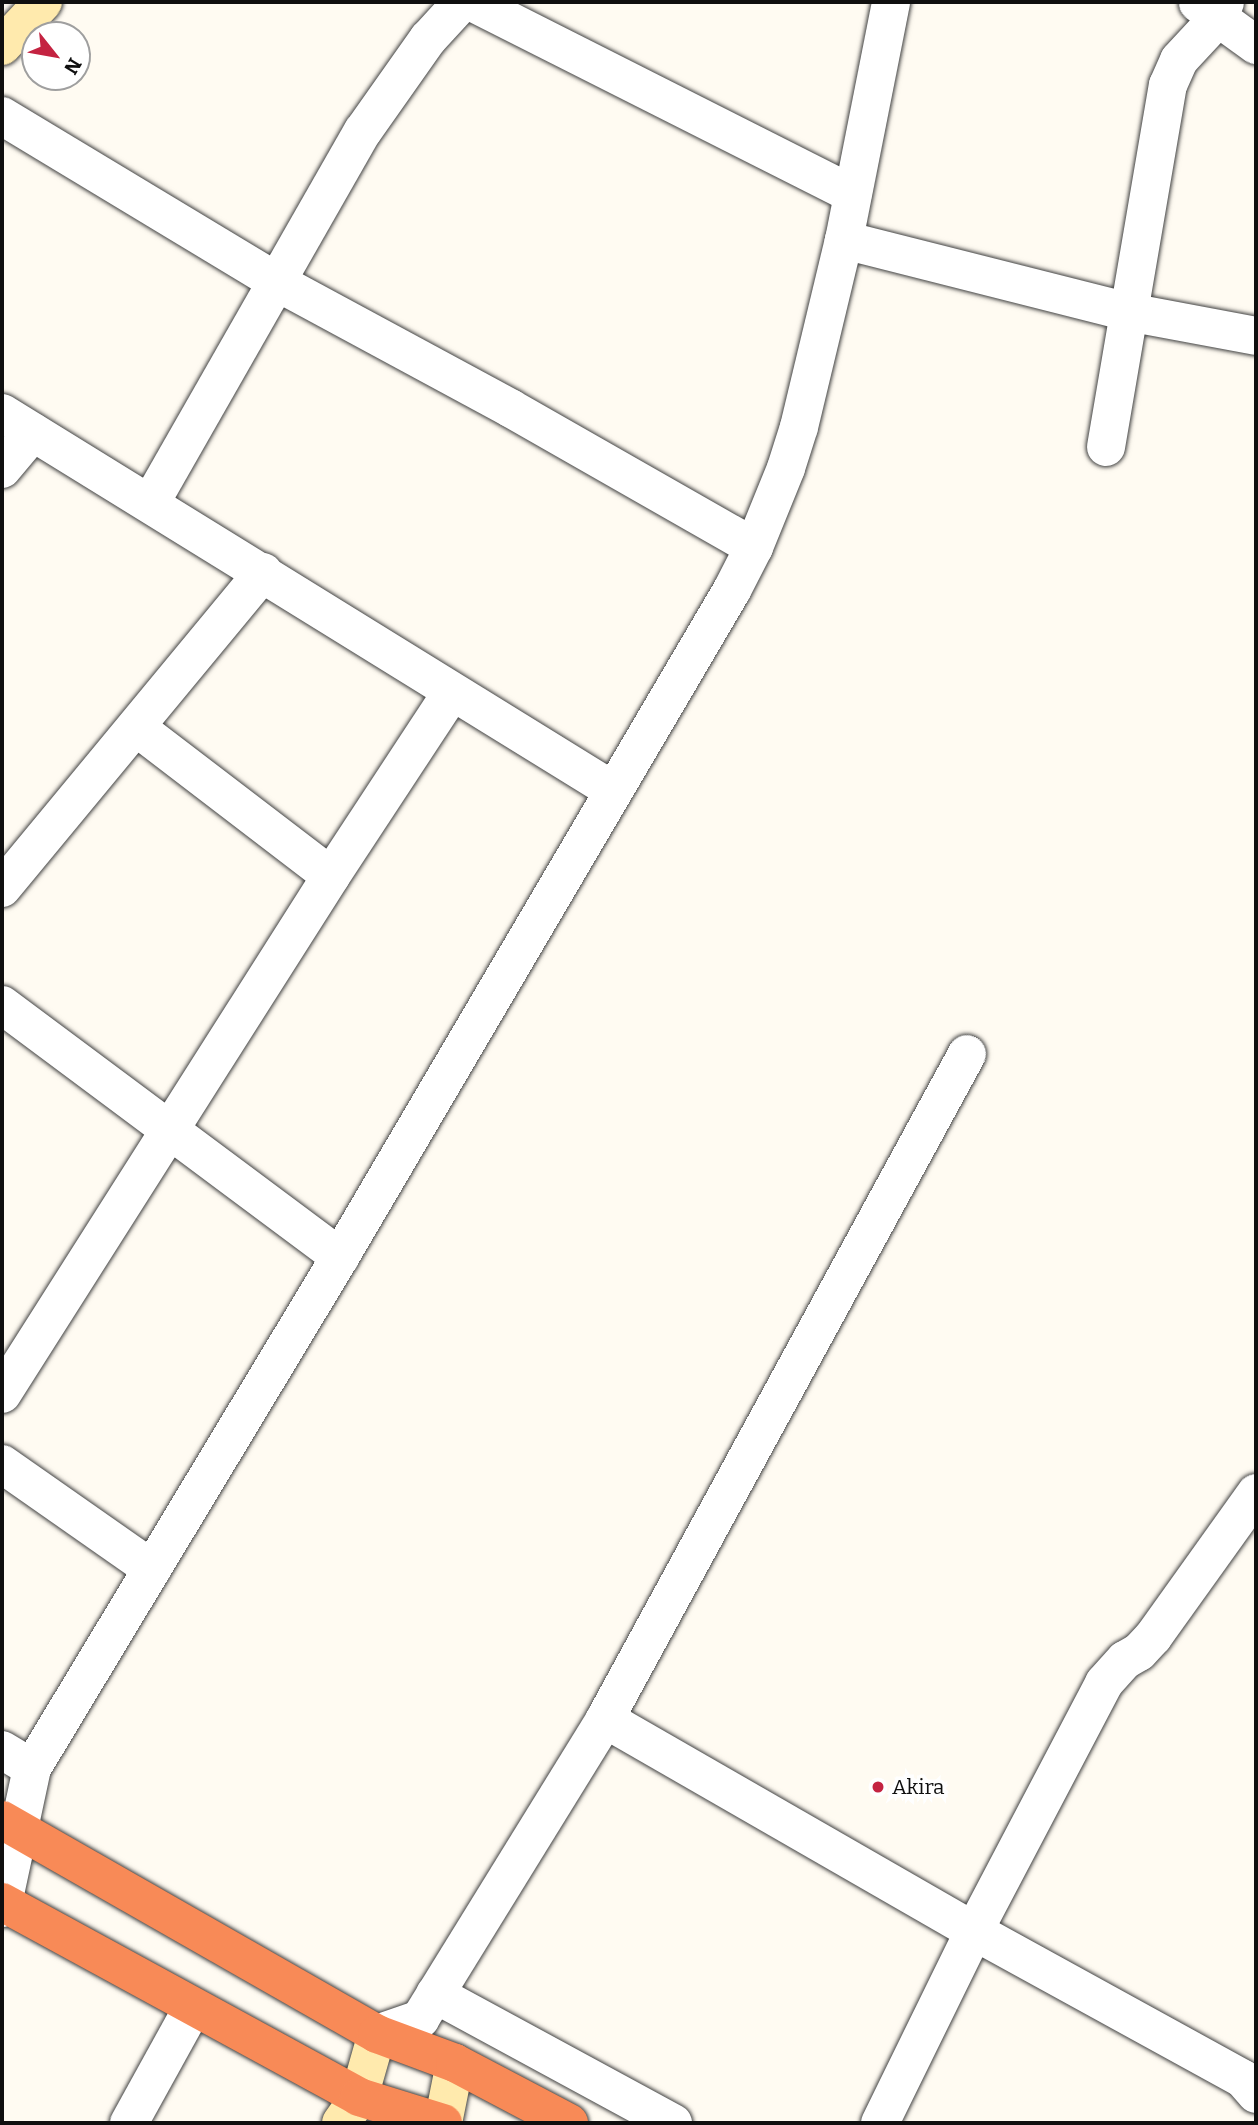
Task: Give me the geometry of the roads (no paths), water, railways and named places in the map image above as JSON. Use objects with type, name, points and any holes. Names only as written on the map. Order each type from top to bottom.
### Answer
[{"type":"highway","points":[[10,1824],[377,2034],[455,2063],[569,2123]]},
{"type":"highway","points":[[3,1905],[193,2007],[350,2110],[443,2123]]},
{"type":"main road","points":[[2,46],[43,2]]},
{"type":"main road","points":[[350,2110],[377,2034]]},
{"type":"main road","points":[[443,2123],[455,2063]]},
{"type":"street","points":[[150,502],[393,84],[462,2]]},
{"type":"street","points":[[472,2],[852,194]]},
{"type":"street","points":[[3,1905],[17,1759],[152,1569],[340,1257],[754,547],[799,428],[844,240],[891,2]]},
{"type":"street","points":[[1106,447],[1168,85],[1179,60],[1213,7],[1256,45]]},
{"type":"street","points":[[2,116],[277,282],[521,415],[754,547]]},
{"type":"street","points":[[844,240],[1128,312],[1256,337]]},
{"type":"street","points":[[2,469],[18,422],[614,791]]},
{"type":"street","points":[[2,888],[264,572]]},
{"type":"street","points":[[2,1394],[331,876],[453,692]]},
{"type":"street","points":[[135,727],[331,876]]},
{"type":"street","points":[[2,1005],[340,1257]]},
{"type":"street","points":[[377,2034],[427,2006],[605,1719],[967,1054]]},
{"type":"street","points":[[2,1464],[152,1569]]},
{"type":"street","points":[[880,2123],[974,1931],[1104,1684],[1125,1660],[1139,1652],[1153,1637],[1256,1493]]},
{"type":"street","points":[[605,1719],[974,1931],[1243,2079],[1256,2094]]},
{"type":"street","points":[[427,2006],[455,2063]]},
{"type":"street","points":[[427,2006],[673,2123]]},
{"type":"street","points":[[129,2123],[193,2007]]},
{"type":"street","points":[[1253,2123],[1256,2117]]},
{"type":"place","name":"Akira","points":[[878,1787]]}]
